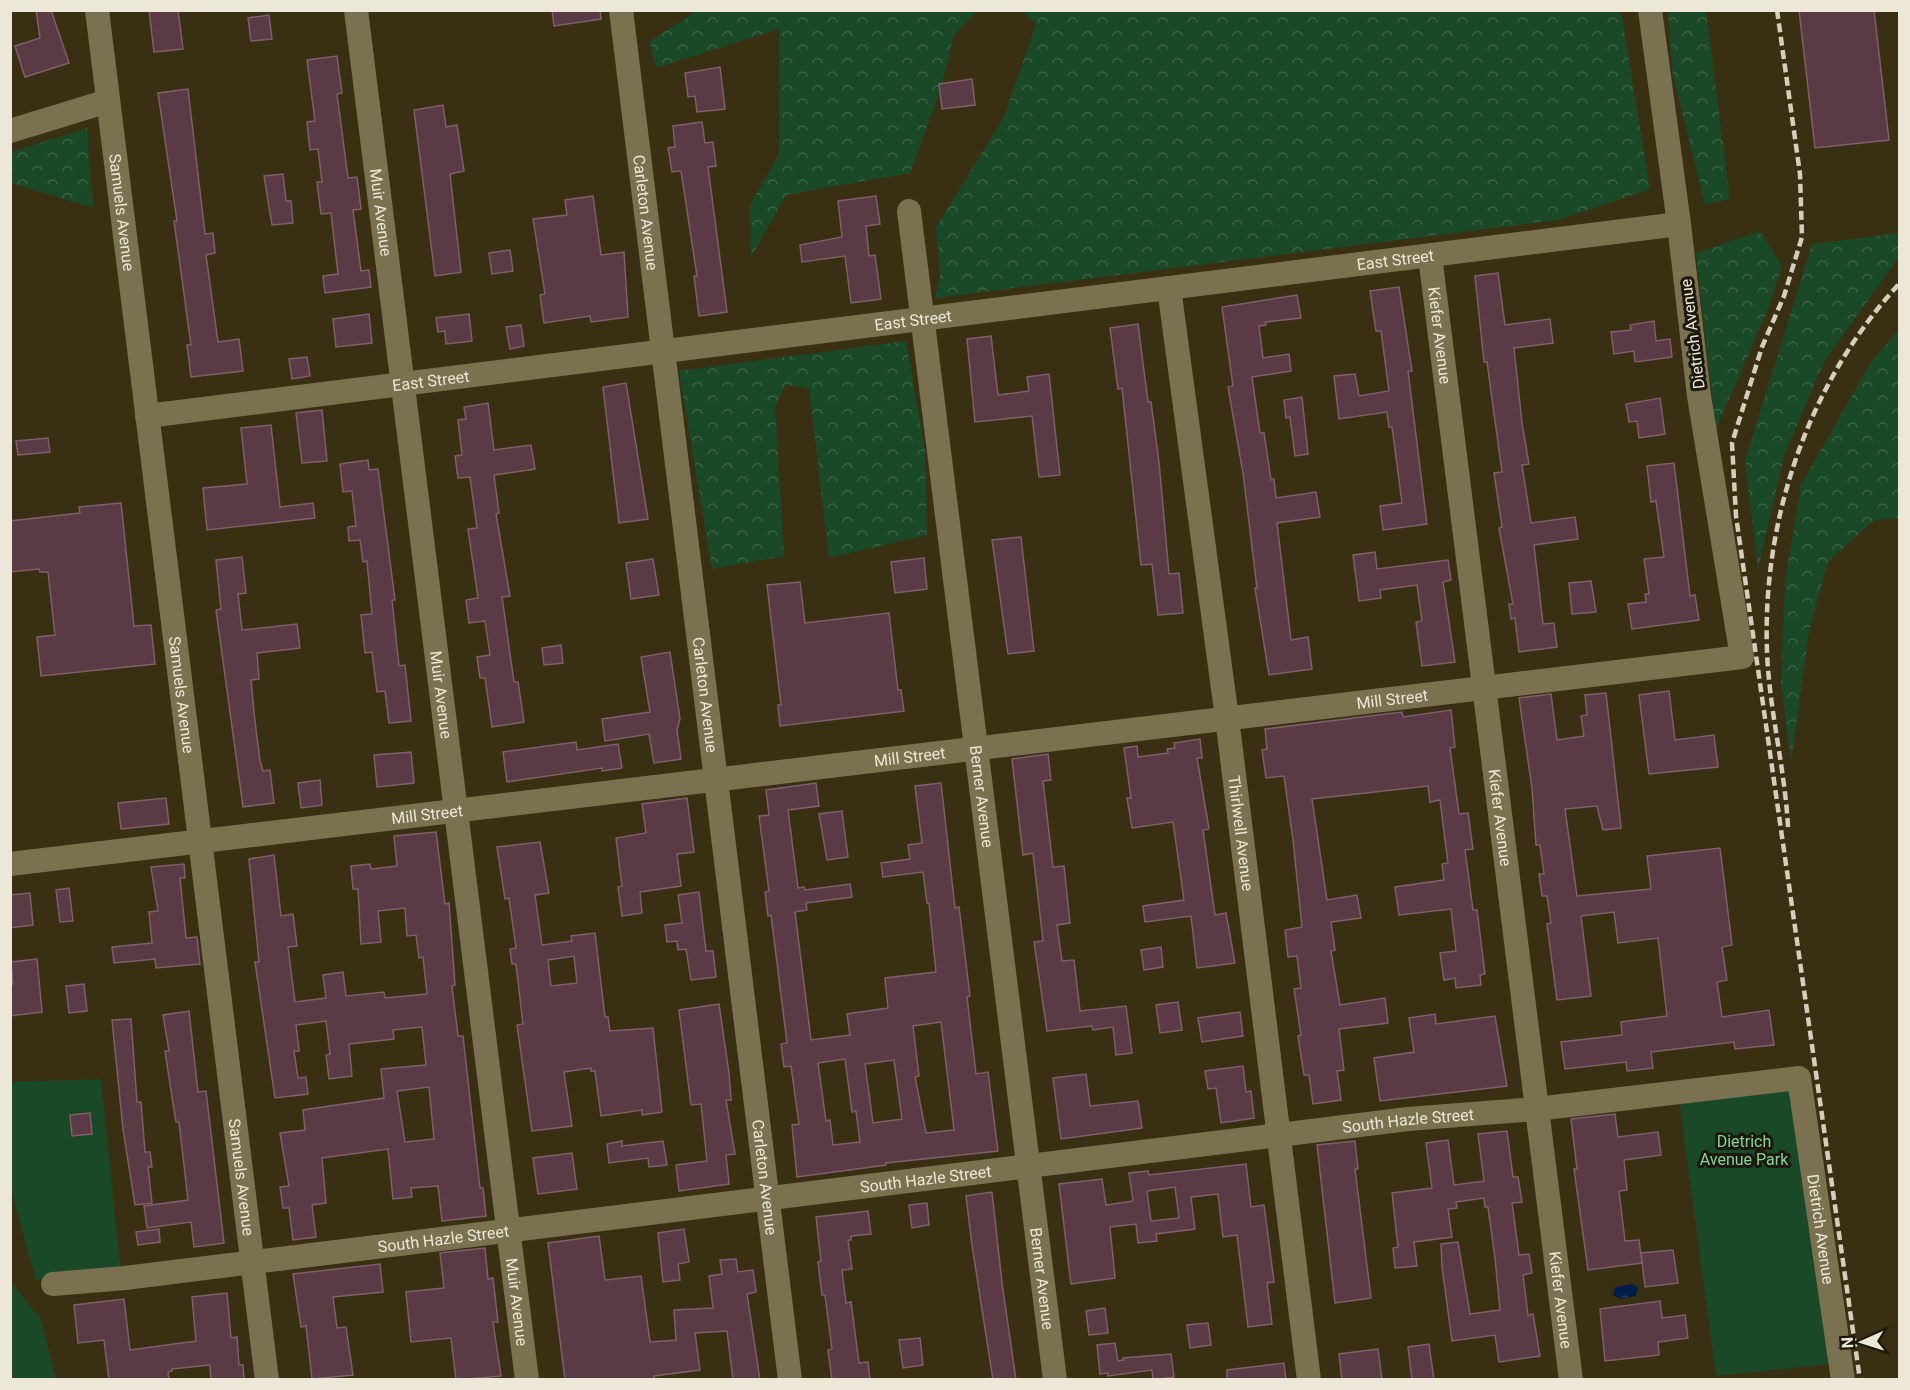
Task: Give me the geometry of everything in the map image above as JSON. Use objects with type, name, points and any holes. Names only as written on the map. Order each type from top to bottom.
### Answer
[{"type":"street","name":"Samuels Avenue","points":[[97,10],[267,1380]]},
{"type":"street","name":"Muir Avenue","points":[[356,10],[527,1380]]},
{"type":"street","name":"Carleton Avenue","points":[[621,10],[790,1380]]},
{"type":"street","name":"Dietrich Avenue","points":[[1650,10],[1679,224],[1699,396],[1742,657]]},
{"type":"street","points":[[10,131],[108,101]]},
{"type":"street","name":"Berner Avenue","points":[[909,211],[1055,1380]]},
{"type":"street","name":"East Street","points":[[147,416],[1679,224]]},
{"type":"street","name":"Kiefer Avenue","points":[[1430,255],[1570,1380]]},
{"type":"street","name":"Thirlwell Avenue","points":[[1169,288],[1227,718],[1309,1380]]},
{"type":"street","name":"Mill Street","points":[[10,864],[1742,657]]},
{"type":"street","name":"Dietrich Avenue","points":[[1799,1078],[1843,1380]]},
{"type":"street","name":"South Hazle Street","points":[[53,1284],[252,1262],[1408,1119],[1536,1109],[1799,1078]]},
{"type":"green space","points":[[697,11],[977,11],[954,35],[941,88],[910,173],[786,195],[751,257],[750,205],[779,154],[779,29],[656,68],[650,41]]},
{"type":"green space","points":[[1022,11],[1621,11],[1650,189],[1558,220],[935,298],[940,276],[936,227],[1004,117],[1036,24]]},
{"type":"green space","points":[[1668,11],[1706,11],[1730,199],[1705,205],[1673,75]]},
{"type":"green space","points":[[87,128],[93,208],[11,183],[11,152]]},
{"type":"green space","points":[[1760,231],[1782,266],[1769,307],[1716,429],[1696,253]]},
{"type":"green space","points":[[1899,233],[1899,257],[1824,362],[1784,456],[1758,569],[1745,461],[1812,244]]},
{"type":"green space","points":[[1899,330],[1899,518],[1874,520],[1828,562],[1809,631],[1791,763],[1781,680],[1785,582],[1801,485],[1871,362]]},
{"type":"green space","points":[[906,341],[925,450],[927,535],[829,558],[809,388],[786,385],[775,406],[784,556],[712,569],[679,371]]},
{"type":"green space","points":[[101,1079],[121,1274],[36,1280],[11,1190],[10,1082]]},
{"type":"green space","name":"Dietrich Avenue Park","points":[[1793,1083],[1829,1364],[1716,1376],[1679,1099]]},
{"type":"green space","points":[[11,1281],[41,1320],[56,1379],[11,1379]]},
{"type":"water","points":[[1632,1284],[1638,1287],[1636,1296],[1620,1299],[1613,1295],[1615,1287]]},
{"type":"building","points":[[36,10],[51,10],[69,63],[25,77],[15,46],[40,38]]},
{"type":"building","points":[[149,10],[178,10],[183,49],[154,52]]},
{"type":"building","points":[[552,10],[600,10],[601,19],[554,26]]},
{"type":"building","points":[[1799,10],[1874,10],[1889,140],[1815,148]]},
{"type":"building","points":[[269,15],[272,39],[251,41],[248,18]]},
{"type":"building","points":[[337,56],[342,93],[337,94],[348,178],[357,177],[361,209],[353,210],[361,271],[369,270],[371,287],[325,293],[323,276],[338,274],[331,213],[321,214],[317,182],[322,182],[318,149],[310,150],[307,122],[315,121],[307,60]]},
{"type":"building","points":[[720,67],[725,109],[697,112],[695,96],[688,97],[685,73]]},
{"type":"building","points":[[972,79],[975,105],[942,109],[939,84]]},
{"type":"building","points":[[188,89],[205,234],[213,233],[215,253],[206,255],[218,342],[239,339],[243,371],[191,377],[187,345],[191,345],[174,221],[177,221],[158,93]]},
{"type":"building","points":[[443,105],[446,127],[457,125],[464,171],[450,174],[461,272],[435,276],[414,110]]},
{"type":"building","points":[[702,122],[705,143],[713,142],[716,166],[708,167],[727,312],[699,316],[694,276],[697,276],[681,171],[672,172],[668,148],[675,147],[673,126]]},
{"type":"building","points":[[283,174],[286,201],[291,201],[293,223],[272,225],[264,176]]},
{"type":"building","points":[[593,196],[601,255],[624,252],[628,317],[591,322],[590,316],[544,323],[540,295],[545,294],[533,219],[567,215],[565,200]]},
{"type":"building","points":[[876,196],[880,224],[866,226],[869,256],[875,255],[881,299],[851,303],[845,256],[802,262],[800,245],[842,237],[838,201]]},
{"type":"building","points":[[510,250],[513,271],[492,274],[489,253]]},
{"type":"building","points":[[1498,273],[1505,325],[1550,319],[1553,343],[1514,348],[1529,464],[1522,465],[1531,523],[1575,517],[1578,539],[1534,545],[1543,624],[1554,623],[1557,647],[1519,652],[1515,618],[1511,619],[1509,604],[1513,604],[1499,528],[1502,527],[1494,473],[1502,472],[1487,362],[1484,362],[1475,276]]},
{"type":"building","points":[[1399,287],[1412,371],[1408,371],[1427,524],[1383,530],[1380,506],[1402,503],[1392,427],[1389,427],[1387,412],[1339,419],[1334,376],[1355,374],[1359,396],[1389,391],[1381,331],[1376,331],[1370,291]]},
{"type":"building","points":[[1297,295],[1301,318],[1265,322],[1266,325],[1259,326],[1263,358],[1289,354],[1291,371],[1252,377],[1260,433],[1264,433],[1276,498],[1316,492],[1320,517],[1277,523],[1291,640],[1308,637],[1312,669],[1269,675],[1255,588],[1257,588],[1243,473],[1228,387],[1233,386],[1222,307]]},
{"type":"building","points":[[369,314],[372,343],[336,347],[333,319]]},
{"type":"building","points":[[469,314],[472,341],[446,344],[445,331],[438,332],[436,318]]},
{"type":"building","points":[[1654,321],[1656,341],[1670,339],[1672,357],[1635,362],[1634,351],[1614,354],[1611,332],[1631,330],[1630,325]]},
{"type":"building","points":[[1138,324],[1148,402],[1151,402],[1159,462],[1169,574],[1179,573],[1183,613],[1158,615],[1152,564],[1141,565],[1122,388],[1118,389],[1110,328]]},
{"type":"building","points":[[521,325],[524,346],[510,349],[506,327]]},
{"type":"building","points":[[991,336],[998,395],[1029,391],[1027,377],[1049,374],[1060,475],[1039,477],[1032,416],[975,422],[967,339]]},
{"type":"building","points":[[307,357],[310,376],[292,379],[289,359]]},
{"type":"building","points":[[626,383],[648,519],[619,523],[603,387]]},
{"type":"building","points":[[1302,397],[1308,454],[1295,456],[1290,417],[1286,418],[1284,400]]},
{"type":"building","points":[[1660,398],[1665,434],[1639,438],[1637,421],[1629,422],[1626,404]]},
{"type":"building","points":[[488,403],[494,450],[531,445],[535,469],[494,475],[499,513],[496,514],[510,596],[502,597],[514,682],[518,682],[524,722],[492,727],[485,678],[480,678],[477,657],[490,655],[485,621],[469,623],[466,600],[478,598],[468,529],[477,528],[470,477],[458,478],[455,456],[462,455],[458,420],[466,419],[464,407]]},
{"type":"building","points":[[322,410],[327,461],[302,463],[296,413]]},
{"type":"building","points":[[271,425],[280,507],[313,503],[315,518],[207,530],[203,488],[247,484],[241,428]]},
{"type":"building","points":[[48,438],[50,452],[18,455],[16,441]]},
{"type":"building","points":[[368,460],[369,470],[378,469],[395,600],[392,600],[399,666],[405,665],[411,721],[389,723],[385,691],[377,692],[372,652],[365,653],[361,615],[372,614],[367,561],[363,562],[360,540],[349,541],[348,527],[356,526],[352,491],[343,492],[340,464]]},
{"type":"building","points":[[1674,463],[1690,596],[1695,595],[1699,620],[1632,629],[1628,604],[1646,602],[1645,594],[1649,594],[1644,559],[1664,557],[1656,501],[1651,502],[1647,466]]},
{"type":"building","points":[[121,503],[134,626],[151,625],[155,664],[41,676],[37,637],[55,635],[48,572],[40,572],[39,569],[10,572],[10,521],[80,513],[79,507]]},
{"type":"building","points":[[1021,537],[1034,651],[1008,654],[992,540]]},
{"type":"building","points":[[1375,552],[1377,569],[1448,560],[1451,580],[1443,582],[1455,662],[1422,666],[1416,622],[1422,621],[1417,585],[1380,590],[1381,598],[1359,601],[1353,555]]},
{"type":"building","points":[[242,557],[246,593],[238,594],[242,630],[297,624],[300,648],[257,653],[259,679],[251,680],[254,713],[260,761],[263,771],[270,770],[274,803],[243,807],[216,610],[221,609],[216,560]]},
{"type":"building","points":[[924,558],[927,589],[895,593],[891,562]]},
{"type":"building","points":[[653,559],[659,595],[631,599],[626,563]]},
{"type":"building","points":[[1591,581],[1596,612],[1572,614],[1569,583]]},
{"type":"building","points":[[800,582],[805,623],[889,613],[898,690],[901,690],[904,711],[780,726],[778,705],[781,705],[767,585]]},
{"type":"building","points":[[561,645],[563,663],[544,665],[542,648]]},
{"type":"building","points":[[670,652],[680,719],[677,730],[681,759],[654,763],[649,734],[605,741],[602,719],[650,712],[641,657]]},
{"type":"building","points":[[1669,691],[1675,740],[1714,735],[1718,767],[1649,774],[1639,695]]},
{"type":"building","points":[[1606,693],[1621,828],[1603,830],[1597,806],[1565,809],[1577,896],[1651,889],[1647,856],[1720,848],[1732,945],[1722,947],[1727,980],[1717,982],[1722,1017],[1769,1010],[1774,1045],[1735,1049],[1734,1042],[1651,1052],[1653,1068],[1627,1071],[1626,1062],[1565,1069],[1561,1042],[1622,1035],[1621,1022],[1667,1016],[1658,938],[1618,943],[1614,912],[1581,916],[1591,996],[1557,1000],[1547,924],[1551,923],[1547,896],[1542,896],[1539,874],[1544,874],[1540,845],[1536,845],[1532,788],[1519,698],[1551,694],[1557,740],[1584,736],[1581,716],[1587,715],[1585,695]]},
{"type":"building","points":[[1451,710],[1455,747],[1450,748],[1459,814],[1468,813],[1473,849],[1465,850],[1473,910],[1477,910],[1485,974],[1480,975],[1481,985],[1456,988],[1455,978],[1444,980],[1440,953],[1456,951],[1451,909],[1399,915],[1395,887],[1444,880],[1442,864],[1448,863],[1440,800],[1430,802],[1428,786],[1312,799],[1327,900],[1357,895],[1361,918],[1331,922],[1335,950],[1331,951],[1340,1005],[1385,998],[1388,1023],[1339,1029],[1344,1070],[1337,1071],[1341,1100],[1313,1104],[1309,1075],[1304,1075],[1298,1036],[1301,1035],[1294,989],[1301,988],[1297,956],[1288,957],[1285,930],[1302,927],[1293,840],[1284,776],[1266,778],[1262,750],[1267,749],[1265,729],[1402,712],[1403,717]]},
{"type":"building","points":[[1200,739],[1202,758],[1197,758],[1209,829],[1203,830],[1215,915],[1226,913],[1235,963],[1197,968],[1191,916],[1145,922],[1143,906],[1184,900],[1173,822],[1132,828],[1127,798],[1131,798],[1124,748],[1137,746],[1138,757],[1168,753],[1167,749],[1175,748],[1174,743]]},
{"type":"building","points":[[576,742],[577,750],[618,744],[622,768],[602,771],[602,768],[507,782],[503,752]]},
{"type":"building","points":[[411,752],[414,783],[377,787],[374,755]]},
{"type":"building","points":[[1048,754],[1051,780],[1043,781],[1053,867],[1064,866],[1070,923],[1057,925],[1062,961],[1074,960],[1080,1011],[1126,1006],[1132,1053],[1116,1055],[1113,1027],[1093,1030],[1092,1026],[1047,1031],[1034,942],[1043,941],[1033,853],[1023,855],[1012,759]]},
{"type":"building","points":[[320,780],[322,805],[301,808],[298,783]]},
{"type":"building","points":[[816,783],[819,806],[788,810],[798,888],[804,887],[805,890],[850,884],[852,897],[806,903],[807,910],[795,912],[811,1040],[850,1035],[847,1014],[888,1008],[885,978],[936,972],[929,903],[927,903],[923,872],[883,877],[881,863],[910,859],[908,845],[922,843],[915,786],[941,783],[955,908],[959,907],[970,996],[967,997],[976,1074],[988,1072],[998,1151],[886,1163],[886,1165],[797,1177],[792,1125],[799,1124],[791,1066],[784,1067],[781,1044],[787,1043],[771,915],[768,916],[765,892],[769,891],[759,816],[769,815],[766,790]],"holes":[[[941,1022],[954,1130],[926,1133],[915,1077],[919,1076],[913,1026]],[[845,1059],[852,1112],[856,1111],[860,1142],[833,1145],[830,1120],[826,1121],[818,1063]],[[894,1060],[902,1119],[873,1123],[865,1064]]]},
{"type":"building","points":[[166,798],[169,824],[121,829],[118,803]]},
{"type":"building","points":[[687,798],[694,852],[677,854],[681,886],[640,892],[642,913],[622,916],[618,887],[622,886],[616,838],[646,833],[642,804]]},
{"type":"building","points":[[842,811],[848,857],[827,860],[819,814]]},
{"type":"building","points":[[436,832],[445,904],[449,903],[455,985],[452,986],[458,1036],[463,1036],[480,1188],[483,1188],[486,1216],[442,1221],[438,1186],[411,1188],[412,1197],[393,1199],[388,1149],[322,1158],[326,1203],[312,1205],[316,1237],[293,1240],[289,1208],[283,1208],[280,1187],[289,1186],[280,1133],[305,1130],[303,1110],[384,1098],[381,1069],[426,1065],[422,1027],[393,1030],[394,1039],[349,1044],[352,1076],[329,1079],[326,1055],[330,1054],[326,1021],[296,1025],[299,1051],[294,1051],[298,1078],[306,1077],[308,1094],[275,1098],[255,962],[259,962],[249,859],[274,855],[281,916],[293,914],[297,946],[288,947],[295,1002],[326,998],[323,975],[343,972],[346,996],[384,992],[385,998],[427,994],[423,957],[419,958],[416,935],[407,936],[405,908],[378,911],[381,942],[361,944],[358,889],[353,889],[351,866],[370,864],[371,869],[397,866],[394,836]],"holes":[[[429,1087],[434,1139],[405,1142],[397,1091]]]},
{"type":"building","points":[[540,842],[549,893],[535,895],[542,945],[572,941],[571,936],[595,933],[605,1017],[608,1017],[610,1031],[653,1028],[662,1112],[642,1115],[642,1110],[601,1116],[595,1071],[591,1071],[591,1068],[564,1072],[572,1126],[532,1131],[517,1025],[523,1024],[516,964],[512,964],[510,949],[516,948],[509,898],[505,899],[497,847]],"holes":[[[574,956],[577,983],[551,986],[548,960]]]},
{"type":"building","points":[[184,864],[185,878],[180,878],[186,938],[197,937],[200,964],[156,968],[155,959],[114,963],[112,947],[152,943],[149,912],[158,911],[151,867]]},
{"type":"building","points":[[69,888],[73,921],[60,922],[56,890]]},
{"type":"building","points":[[699,892],[706,951],[713,951],[716,977],[691,980],[686,949],[678,950],[677,941],[667,942],[665,925],[682,923],[678,895]]},
{"type":"building","points":[[30,893],[33,925],[10,928],[10,895]]},
{"type":"building","points":[[1161,947],[1163,967],[1144,970],[1141,950]]},
{"type":"building","points":[[37,959],[42,1012],[10,1016],[10,984],[13,984],[11,962]]},
{"type":"building","points":[[84,984],[87,1011],[69,1013],[66,986]]},
{"type":"building","points":[[1178,1002],[1182,1030],[1160,1033],[1156,1005]]},
{"type":"building","points":[[719,1004],[731,1100],[726,1100],[735,1154],[726,1155],[729,1184],[679,1191],[676,1165],[707,1161],[701,1104],[691,1105],[679,1010]]},
{"type":"building","points":[[189,1011],[198,1092],[206,1091],[224,1243],[194,1247],[191,1222],[147,1228],[144,1206],[188,1200],[179,1122],[176,1122],[165,1051],[169,1051],[163,1015]]},
{"type":"building","points":[[1240,1012],[1243,1036],[1202,1042],[1198,1018]]},
{"type":"building","points":[[1435,1014],[1436,1024],[1495,1016],[1507,1086],[1380,1101],[1374,1058],[1414,1052],[1409,1018]]},
{"type":"building","points":[[131,1019],[137,1102],[141,1102],[145,1152],[150,1152],[152,1167],[148,1167],[152,1203],[135,1205],[123,1129],[112,1020]]},
{"type":"building","points":[[1243,1066],[1246,1092],[1251,1091],[1254,1118],[1221,1123],[1216,1088],[1208,1089],[1205,1071]]},
{"type":"building","points":[[1086,1074],[1090,1106],[1138,1101],[1142,1128],[1061,1139],[1053,1078]]},
{"type":"building","points":[[90,1113],[92,1134],[72,1136],[70,1115]]},
{"type":"building","points":[[1615,1114],[1618,1137],[1658,1132],[1661,1155],[1624,1160],[1627,1190],[1619,1191],[1625,1241],[1639,1240],[1642,1263],[1588,1270],[1574,1169],[1577,1169],[1571,1119]]},
{"type":"building","points":[[1507,1131],[1513,1177],[1518,1177],[1522,1202],[1512,1203],[1519,1255],[1529,1254],[1532,1273],[1523,1275],[1528,1315],[1533,1314],[1540,1356],[1499,1362],[1495,1335],[1452,1341],[1442,1267],[1441,1244],[1458,1242],[1470,1314],[1500,1310],[1488,1207],[1485,1207],[1484,1198],[1456,1202],[1457,1208],[1448,1209],[1452,1237],[1414,1242],[1417,1266],[1395,1268],[1393,1248],[1398,1247],[1392,1193],[1432,1188],[1426,1143],[1448,1140],[1454,1185],[1484,1181],[1478,1134]]},
{"type":"building","points":[[622,1141],[622,1146],[663,1141],[667,1165],[649,1167],[648,1158],[609,1163],[607,1144]]},
{"type":"building","points":[[1355,1141],[1358,1169],[1355,1169],[1371,1298],[1335,1303],[1317,1145]]},
{"type":"building","points":[[572,1153],[577,1189],[538,1194],[533,1158]]},
{"type":"building","points":[[1246,1164],[1251,1207],[1264,1205],[1274,1282],[1267,1283],[1272,1324],[1248,1327],[1237,1235],[1223,1237],[1218,1194],[1191,1197],[1195,1229],[1156,1234],[1157,1241],[1138,1243],[1136,1224],[1110,1227],[1115,1278],[1071,1284],[1059,1184],[1102,1179],[1106,1205],[1133,1201],[1129,1173],[1148,1171],[1149,1175]],"holes":[[[1175,1187],[1179,1218],[1151,1221],[1147,1191]]]},
{"type":"building","points":[[992,1192],[1016,1380],[993,1380],[972,1245],[966,1196]]},
{"type":"building","points":[[927,1203],[929,1225],[912,1228],[909,1205]]},
{"type":"building","points":[[868,1211],[871,1234],[851,1236],[851,1240],[848,1240],[852,1269],[842,1270],[846,1303],[851,1302],[859,1363],[868,1362],[870,1380],[832,1380],[828,1350],[832,1349],[818,1262],[821,1261],[816,1217]]},
{"type":"building","points":[[159,1229],[160,1242],[138,1245],[136,1232]]},
{"type":"building","points":[[684,1229],[689,1262],[678,1264],[680,1280],[663,1282],[658,1233]]},
{"type":"building","points":[[599,1236],[605,1280],[641,1276],[650,1342],[676,1340],[674,1310],[713,1308],[709,1276],[722,1274],[720,1260],[736,1259],[738,1272],[753,1270],[756,1292],[747,1294],[760,1380],[733,1380],[727,1331],[695,1333],[700,1370],[654,1376],[655,1380],[565,1380],[548,1243]]},
{"type":"building","points":[[485,1248],[488,1279],[493,1278],[498,1322],[493,1322],[501,1376],[456,1380],[451,1338],[411,1342],[406,1292],[444,1288],[440,1253]]},
{"type":"building","points":[[1673,1250],[1678,1283],[1645,1287],[1641,1253]]},
{"type":"building","points":[[380,1264],[383,1292],[333,1297],[337,1328],[346,1327],[353,1375],[312,1379],[306,1326],[301,1327],[293,1274]]},
{"type":"building","points":[[227,1293],[231,1338],[237,1337],[239,1365],[243,1365],[244,1380],[211,1380],[210,1365],[172,1369],[168,1372],[169,1380],[109,1380],[104,1340],[78,1343],[74,1305],[124,1299],[130,1350],[196,1341],[192,1297]]},
{"type":"building","points":[[1660,1301],[1662,1318],[1685,1315],[1688,1338],[1658,1342],[1659,1355],[1605,1361],[1600,1309]]},
{"type":"building","points":[[1105,1308],[1108,1333],[1089,1335],[1086,1311]]},
{"type":"building","points":[[1208,1323],[1211,1345],[1190,1348],[1187,1325]]},
{"type":"building","points":[[920,1338],[923,1365],[903,1368],[899,1340]]},
{"type":"building","points":[[1115,1343],[1118,1361],[1124,1360],[1123,1358],[1171,1354],[1174,1377],[1153,1380],[1152,1370],[1108,1376],[1108,1373],[1100,1374],[1097,1345]]},
{"type":"building","points":[[1429,1344],[1434,1380],[1412,1380],[1408,1347]]},
{"type":"building","points":[[1378,1349],[1382,1380],[1342,1380],[1339,1354]]},
{"type":"building","points":[[1284,1363],[1286,1380],[1227,1380],[1227,1370]]},
{"type":"railway","points":[[1777,10],[1800,174],[1802,237],[1784,296],[1762,347],[1732,443],[1736,516],[1860,1380]]},
{"type":"railway","points":[[1788,827],[1767,651],[1768,601],[1773,552],[1783,502],[1798,454],[1817,408],[1840,363],[1868,322],[1900,283]]}]
